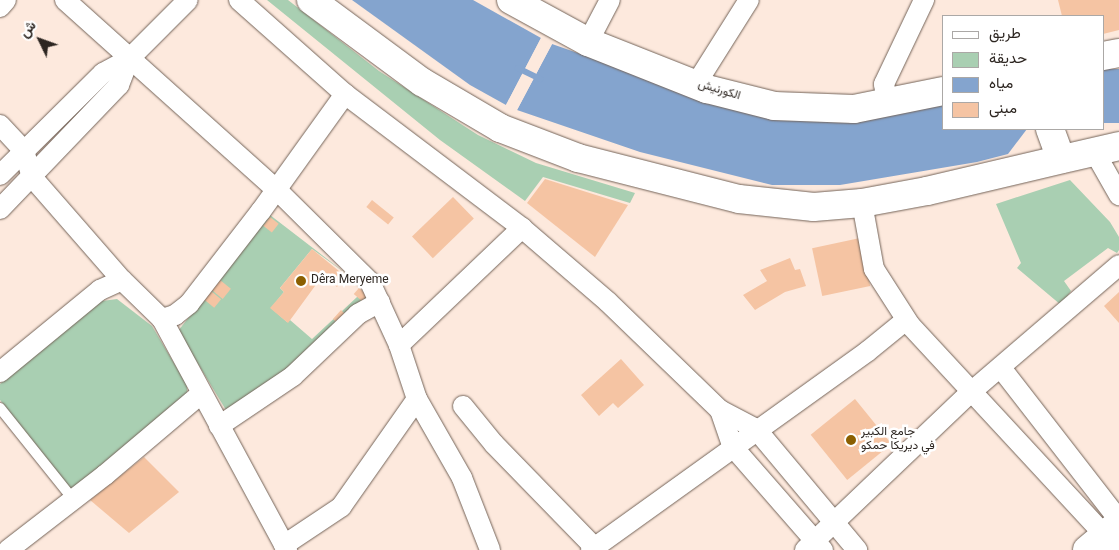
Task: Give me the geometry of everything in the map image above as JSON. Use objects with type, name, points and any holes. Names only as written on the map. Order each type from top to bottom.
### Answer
[{"type":"main road","points":[[311,0],[422,82],[523,138],[651,179],[739,200],[814,207],[862,203],[1057,145],[1107,148]]},
{"type":"main road","name":"الكورنيش","points":[[511,0],[588,42],[696,84],[774,106],[854,109],[942,92]]},
{"type":"main road","points":[[1104,56],[1119,53]]},
{"type":"street","points":[[0,7],[6,0]]},
{"type":"street","points":[[65,0],[276,189],[362,273],[380,302],[399,345],[417,399],[462,478],[490,550]]},
{"type":"street","points":[[0,175],[103,73],[130,60],[188,0]]},
{"type":"street","points":[[239,0],[345,94],[522,228],[608,302],[720,410],[756,429],[856,550]]},
{"type":"street","points":[[588,42],[610,0]]},
{"type":"street","points":[[696,84],[748,0]]},
{"type":"street","points":[[887,103],[884,84],[924,0]]},
{"type":"street","points":[[0,209],[119,85],[130,60]]},
{"type":"street","points":[[162,319],[175,315],[189,304],[345,94]]},
{"type":"street","points":[[0,124],[24,151],[32,176],[122,280],[162,319],[286,548],[342,507],[417,399]]},
{"type":"street","points":[[1107,148],[1100,167],[1118,190]]},
{"type":"street","points":[[862,203],[874,269],[906,320],[971,392],[1110,536]]},
{"type":"street","points":[[399,345],[522,228]]},
{"type":"street","points":[[720,410],[733,447],[814,547],[971,392],[1119,265]]},
{"type":"street","points":[[0,372],[100,290],[122,280]]},
{"type":"street","points":[[219,426],[293,376],[358,314],[380,302]]},
{"type":"street","points":[[463,406],[494,444],[594,549],[756,429],[868,351],[906,320]]},
{"type":"street","points":[[1001,368],[1110,536]]},
{"type":"street","points":[[0,543],[6,550],[73,499],[201,394]]},
{"type":"lane","points":[[0,408],[73,499]]},
{"type":"green space","points":[[267,0],[288,0],[379,71],[478,135],[536,163],[635,193],[630,203],[543,177],[525,201],[440,140]]},
{"type":"green space","points":[[1070,180],[1110,222],[1119,237],[1119,250],[1117,253],[1108,248],[1064,281],[1071,291],[1061,305],[1017,268],[1021,263],[996,204]]},
{"type":"green space","points":[[270,215],[348,275],[312,249],[280,288],[284,292],[271,308],[287,322],[290,320],[312,339],[357,297],[367,297],[294,369],[229,415],[178,331]]},
{"type":"green space","points":[[117,299],[152,326],[187,385],[187,399],[75,495],[0,400],[0,384],[95,302]]},
{"type":"water","points":[[352,0],[473,0],[541,38],[506,105],[470,85]]},
{"type":"water","points":[[552,44],[741,110],[942,105],[942,130],[1026,130],[1008,154],[977,162],[840,185],[772,185],[640,152],[517,110]]},
{"type":"water","points":[[1104,69],[1119,69],[1119,123],[1104,123]]},
{"type":"pier","points":[[541,38],[544,39],[508,106],[506,105]]},
{"type":"pier","points":[[550,43],[552,44],[517,110],[514,109]]},
{"type":"building","points":[[1058,0],[1119,0],[1119,30],[1104,34],[1104,15],[1062,15]]},
{"type":"building","points":[[545,179],[628,205],[595,257],[527,203]]},
{"type":"building","points":[[453,197],[474,219],[433,258],[412,237]]},
{"type":"building","points":[[372,200],[394,218],[388,225],[366,207]]},
{"type":"building","points":[[270,217],[279,224],[272,232],[263,226]]},
{"type":"building","points":[[860,238],[870,286],[822,296],[812,248]]},
{"type":"building","name":"Dêra Meryeme","points":[[312,249],[345,276],[337,287],[323,275],[288,323],[270,308],[284,292],[280,288]]},
{"type":"building","points":[[790,258],[795,270],[800,269],[806,286],[785,292],[755,310],[743,295],[767,281],[760,270]]},
{"type":"building","points":[[220,280],[231,289],[223,299],[212,290]]},
{"type":"building","points":[[359,288],[367,295],[362,301],[354,294]]},
{"type":"building","points":[[211,291],[221,299],[214,308],[204,300]]},
{"type":"building","points":[[1119,292],[1119,323],[1104,306]]},
{"type":"building","points":[[341,310],[346,315],[337,323],[333,319]]},
{"type":"building","points":[[621,359],[644,385],[618,408],[613,403],[599,416],[581,395]]},
{"type":"building","name":"جامع الكبير في ديريكا حمكو","points":[[855,399],[892,444],[847,480],[811,435]]},
{"type":"building","points":[[144,457],[179,492],[129,533],[90,500]]},
{"type":"waterway","points":[[518,68],[541,79]]},
{"type":"place","name":"Dêra Meryeme","points":[[301,281]]},
{"type":"place","name":"جامع الكبير في ديريكا حمكو","points":[[851,440]]}]
